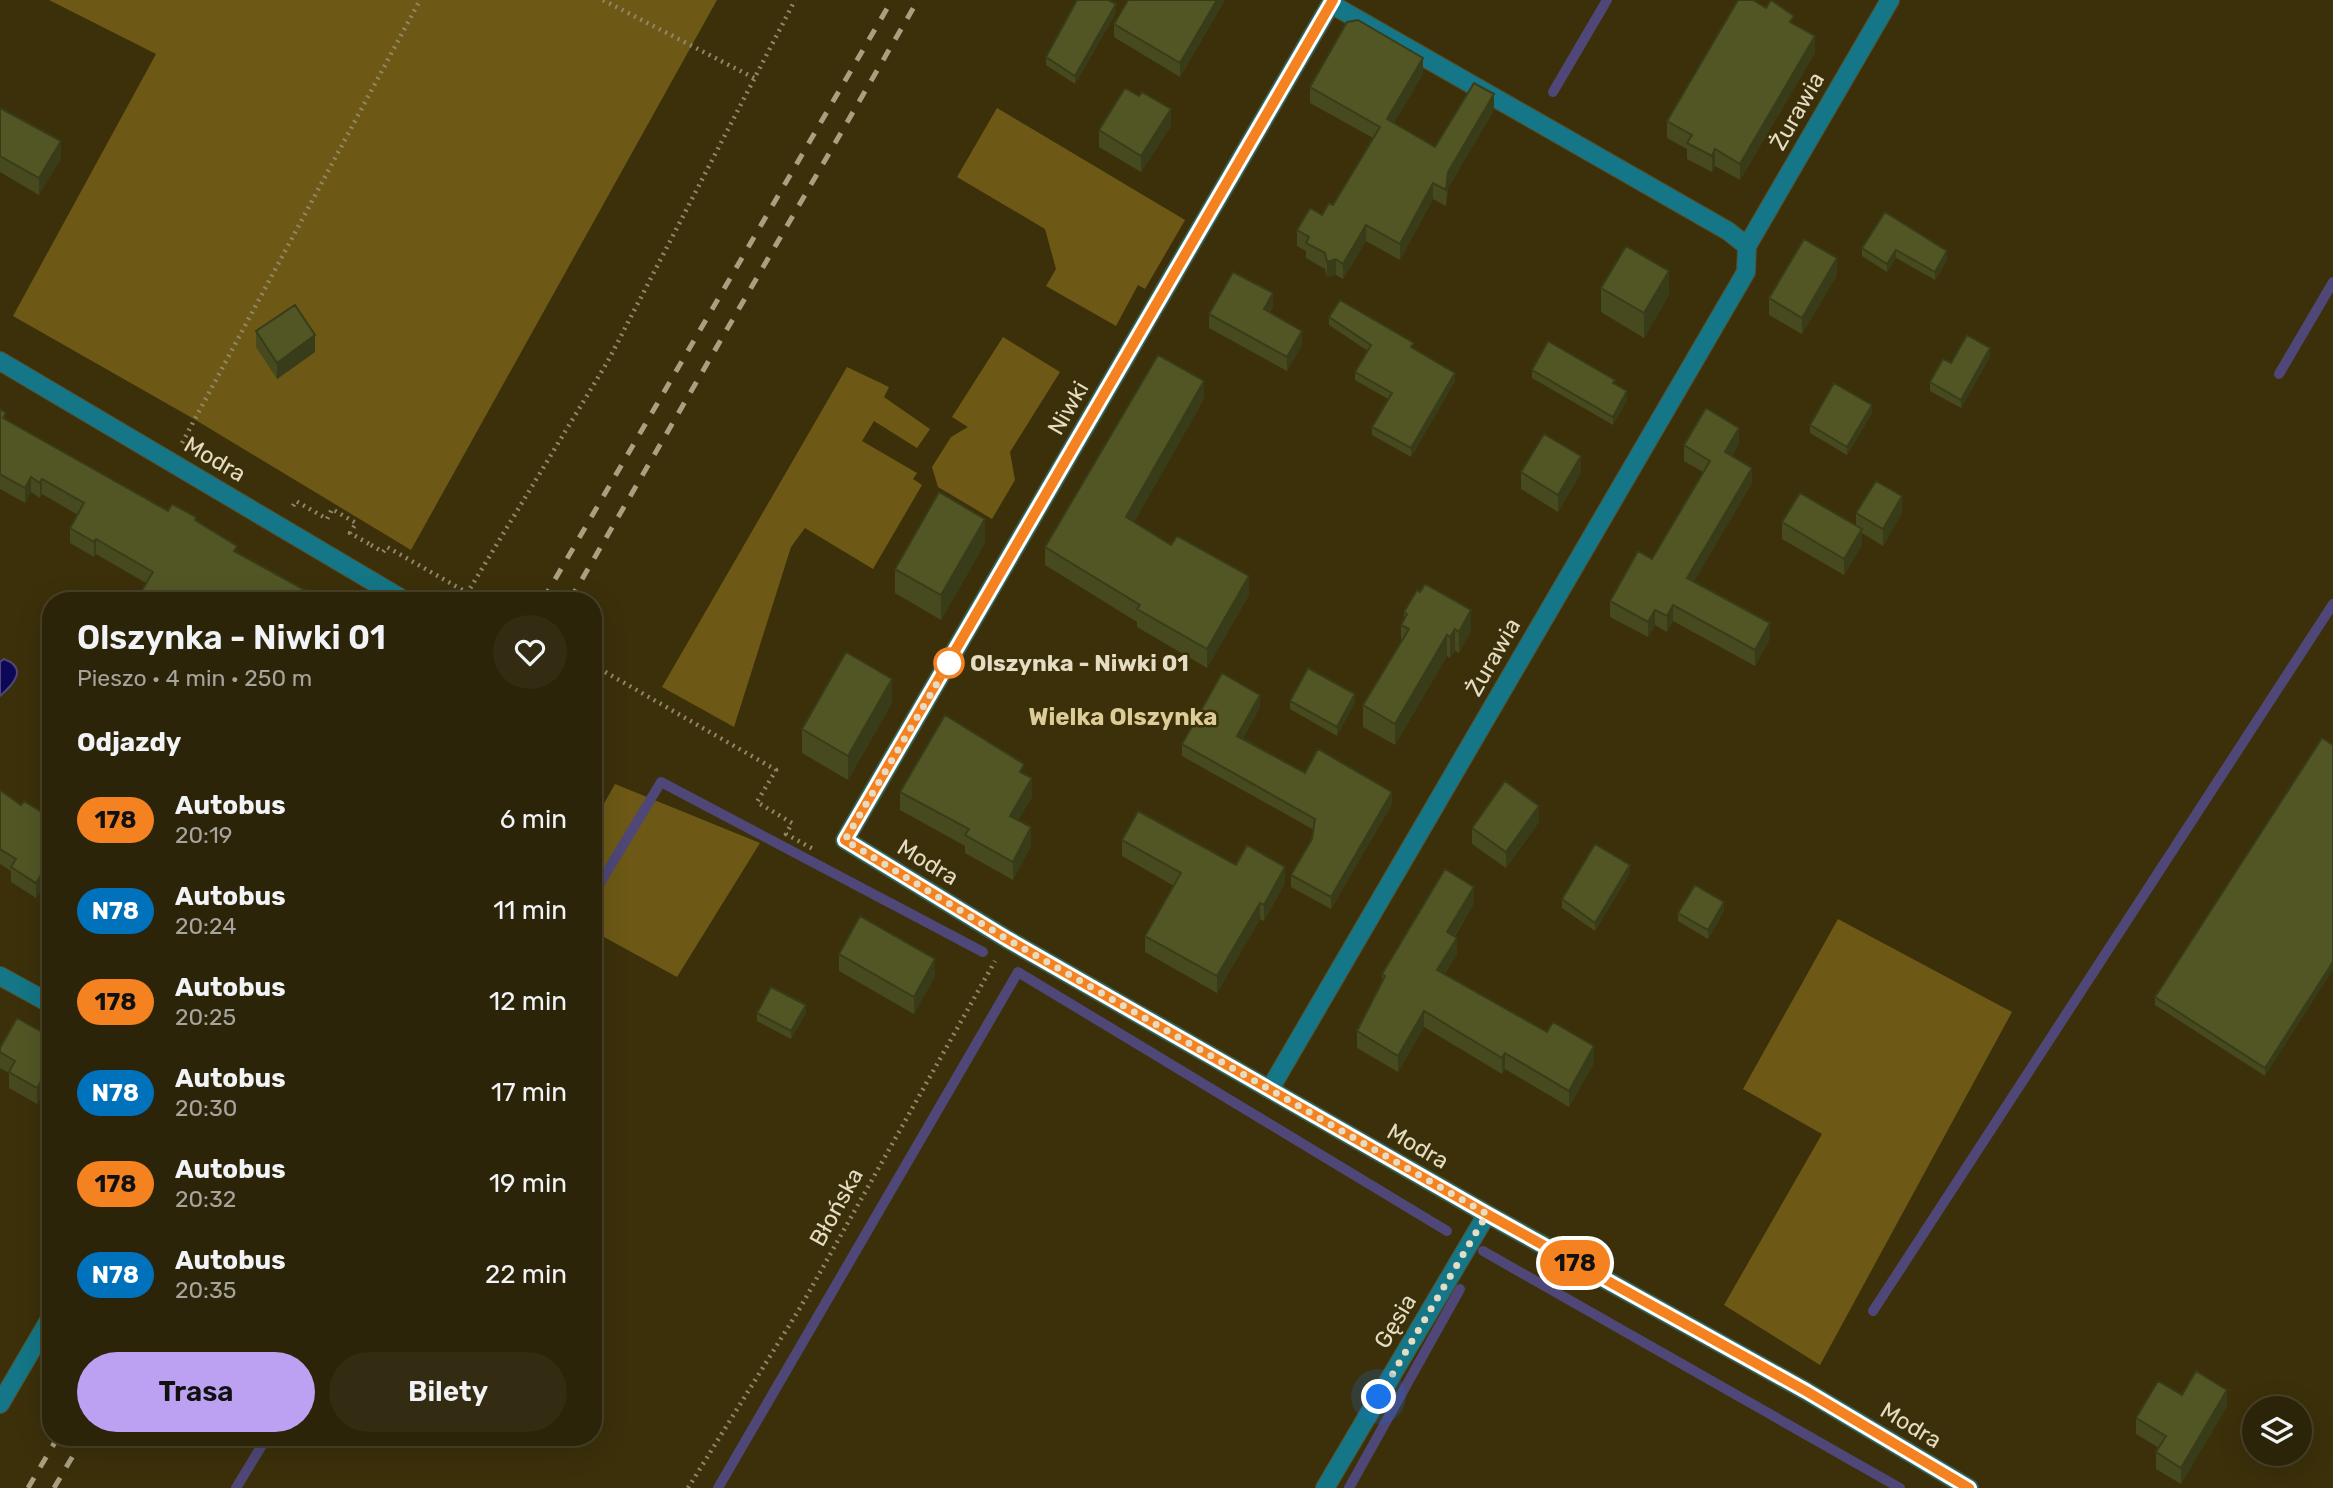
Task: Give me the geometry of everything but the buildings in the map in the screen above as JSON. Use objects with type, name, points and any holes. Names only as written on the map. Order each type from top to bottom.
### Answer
[{"type":"street","name":"Żurawia","points":[[1270,1089],[1746,271],[1747,246],[1890,0]]},
{"type":"street","points":[[1332,2],[1728,231],[1747,246]]},
{"type":"street","name":"Niwki","points":[[845,840],[1332,2]]},
{"type":"street","name":"Modra","points":[[0,361],[390,592]]},
{"type":"street","name":"Modra","points":[[845,840],[1007,939],[1487,1214],[1806,1391],[1969,1488]]},
{"type":"street","points":[[0,976],[42,999]]},
{"type":"street","name":"Gęsia","points":[[1325,1488],[1487,1214]]},
{"type":"street","points":[[0,1404],[42,1332]]},
{"type":"path","points":[[194,419],[420,0]]},
{"type":"path","points":[[603,0],[756,79]]},
{"type":"path","points":[[468,592],[608,361],[795,0]]},
{"type":"path","points":[[305,506],[327,519],[332,509],[356,523],[350,533],[383,552],[387,547],[466,592]]},
{"type":"path","points":[[602,670],[776,770],[757,803],[792,823],[786,834],[816,850]]},
{"type":"path","name":"Błońska","points":[[688,1488],[800,1308],[1007,939]]},
{"type":"shaded area","points":[[49,0],[717,0],[411,550],[194,419],[13,316],[156,54]]},
{"type":"shaded area","points":[[997,108],[1185,220],[1145,289],[1138,285],[1116,326],[1046,286],[1056,269],[1045,229],[957,177]]},
{"type":"shaded area","points":[[1003,337],[1060,372],[1010,452],[1015,480],[992,519],[938,487],[932,467],[951,437],[968,427],[952,417]]},
{"type":"shaded area","points":[[847,367],[889,387],[884,397],[930,429],[917,448],[874,421],[862,441],[917,473],[913,479],[922,485],[873,569],[805,528],[791,547],[734,727],[662,687]]},
{"type":"shaded area","points":[[4,659],[17,671],[14,681],[0,696],[0,662]]},
{"type":"shaded area","points":[[615,784],[760,843],[677,977],[602,936],[602,807]]},
{"type":"shaded area","points":[[1838,919],[2012,1012],[1820,1365],[1724,1305],[1822,1134],[1743,1089]]},
{"type":"waterway","points":[[1553,92],[1607,0]]},
{"type":"waterway","points":[[2279,374],[2333,282]]},
{"type":"waterway","points":[[1873,1311],[2333,604]]},
{"type":"waterway","points":[[602,880],[661,782],[983,952]]},
{"type":"waterway","points":[[718,1488],[1018,972],[1447,1231]]},
{"type":"waterway","points":[[1483,1251],[1900,1488]]},
{"type":"waterway","points":[[1349,1488],[1460,1289]]},
{"type":"waterway","points":[[236,1488],[262,1446]]},
{"type":"railway","points":[[548,592],[892,0]]},
{"type":"railway","points":[[575,592],[918,0]]},
{"type":"railway","points":[[28,1488],[53,1446]]},
{"type":"railway","points":[[54,1488],[79,1446]]},
{"type":"bus line","name":"178","points":[[1333,0],[845,840],[1007,939],[1487,1214],[1806,1391],[1969,1488]]},
{"type":"place","name":"Olszynka - Niwki 01","points":[[949,663]]},
{"type":"district","name":"Wielka Olszynka","points":[[1123,717]]},
{"type":"route","points":[[949,663],[845,840],[1007,939],[1487,1214],[1379,1397]]}]
